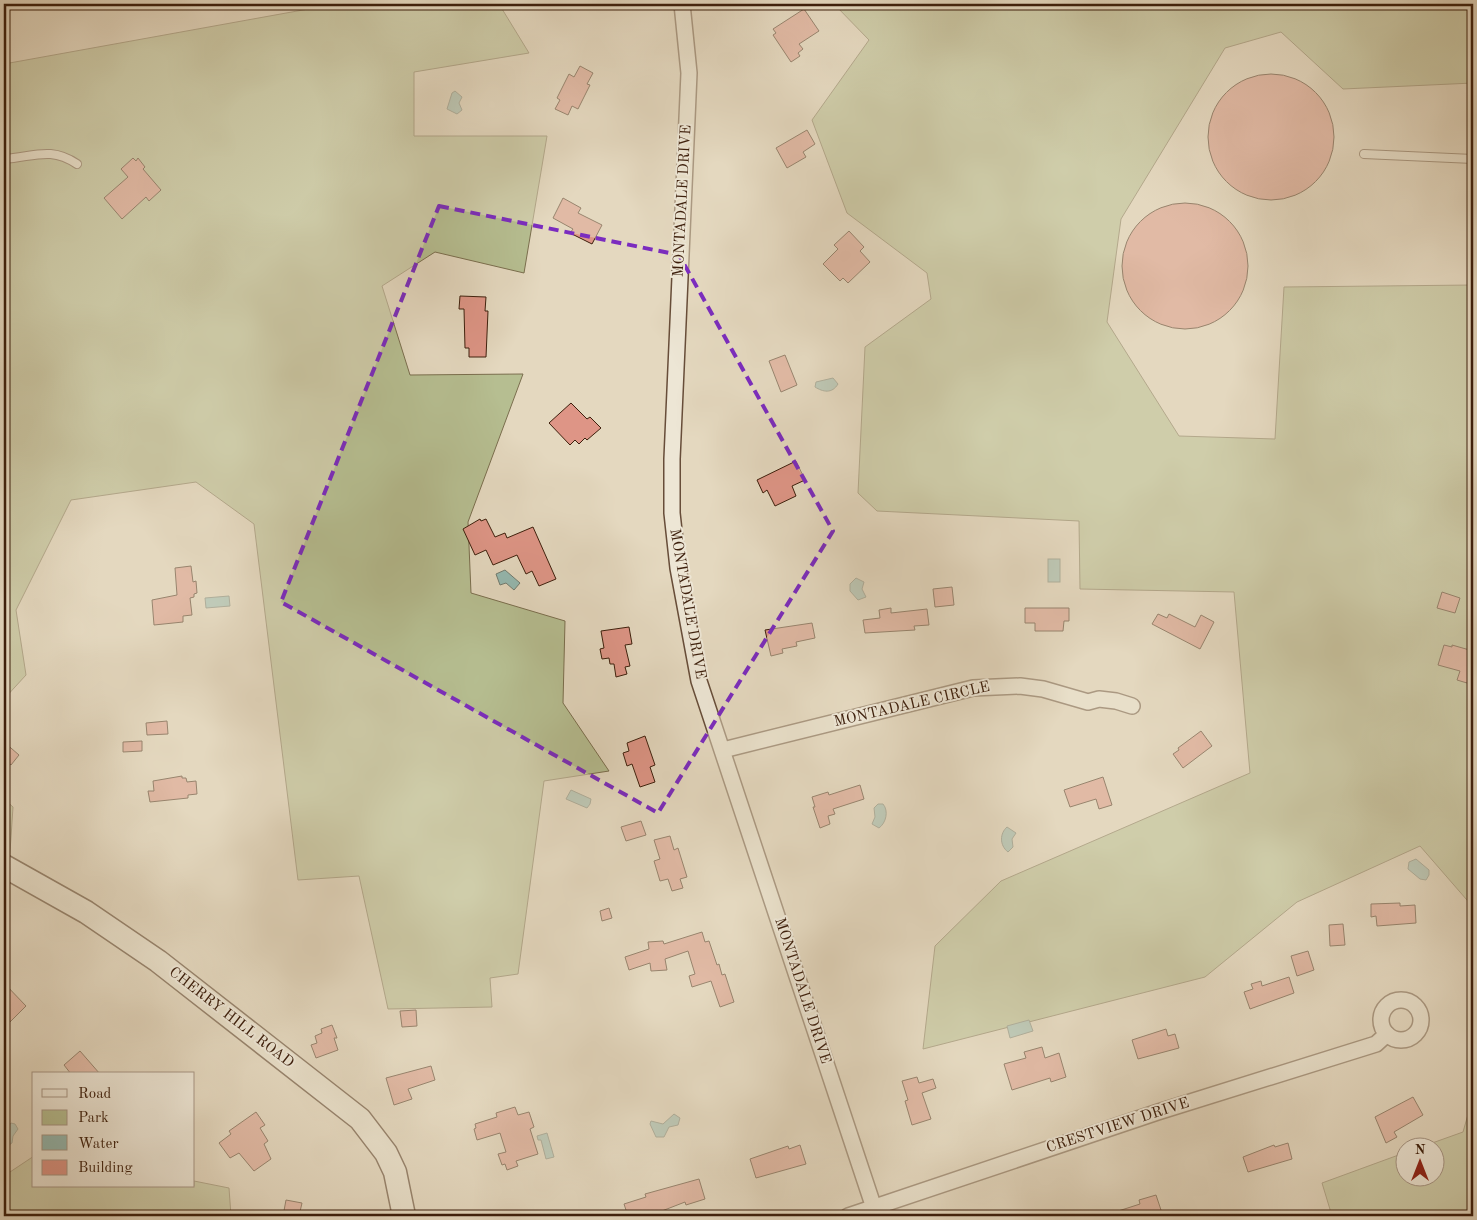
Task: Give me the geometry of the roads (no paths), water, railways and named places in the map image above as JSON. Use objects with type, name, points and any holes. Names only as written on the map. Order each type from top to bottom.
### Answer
[{"type":"street","name":"MONTADALE DRIVE","points":[[682,4],[688,73],[673,414],[672,513],[678,568],[692,652],[699,681],[874,1208]]},
{"type":"street","name":"MONTADALE CIRCLE","points":[[723,750],[973,688],[996,686],[1043,689],[1088,702],[1099,699],[1116,701],[1132,706]]},
{"type":"street","name":"CHERRY HILL ROAD","points":[[4,866],[86,912],[158,961],[360,1119],[374,1135],[395,1172],[404,1216]]},
{"type":"street","name":"CRESTVIEW DRIVE","points":[[848,1216],[1158,1112],[1376,1044],[1387,1034]]},
{"type":"lane","points":[[4,159],[52,152],[64,155],[78,164]]},
{"type":"lane","points":[[1364,154],[1473,159]]},
{"type":"water","points":[[455,91],[462,97],[459,103],[462,110],[457,114],[447,109],[452,93]]},
{"type":"water","points":[[833,378],[838,384],[830,391],[824,391],[815,387],[816,382]]},
{"type":"water","points":[[1048,559],[1060,559],[1060,582],[1048,582]]},
{"type":"water","points":[[505,570],[520,583],[514,590],[506,583],[500,585],[496,574]]},
{"type":"water","points":[[856,578],[864,582],[862,589],[866,597],[858,600],[850,591],[850,584]]},
{"type":"water","points":[[229,596],[230,606],[206,608],[205,598]]},
{"type":"water","points":[[571,790],[591,799],[587,808],[566,799]]},
{"type":"water","points":[[878,804],[883,804],[886,813],[886,817],[879,828],[872,824],[875,817],[874,808]]},
{"type":"water","points":[[1007,827],[1016,833],[1012,839],[1013,847],[1008,852],[1002,843],[1003,832]]},
{"type":"water","points":[[1416,859],[1429,870],[1426,880],[1420,879],[1408,869],[1409,862]]},
{"type":"water","points":[[1029,1020],[1033,1031],[1010,1038],[1007,1026]]},
{"type":"water","points":[[674,1114],[680,1118],[678,1125],[669,1127],[664,1137],[656,1137],[650,1124],[651,1121],[663,1124]]},
{"type":"water","points":[[11,1123],[15,1124],[18,1129],[13,1136],[12,1143],[6,1147],[4,1145],[4,1132]]},
{"type":"water","points":[[547,1133],[554,1157],[546,1159],[541,1140],[538,1140],[537,1136]]}]
